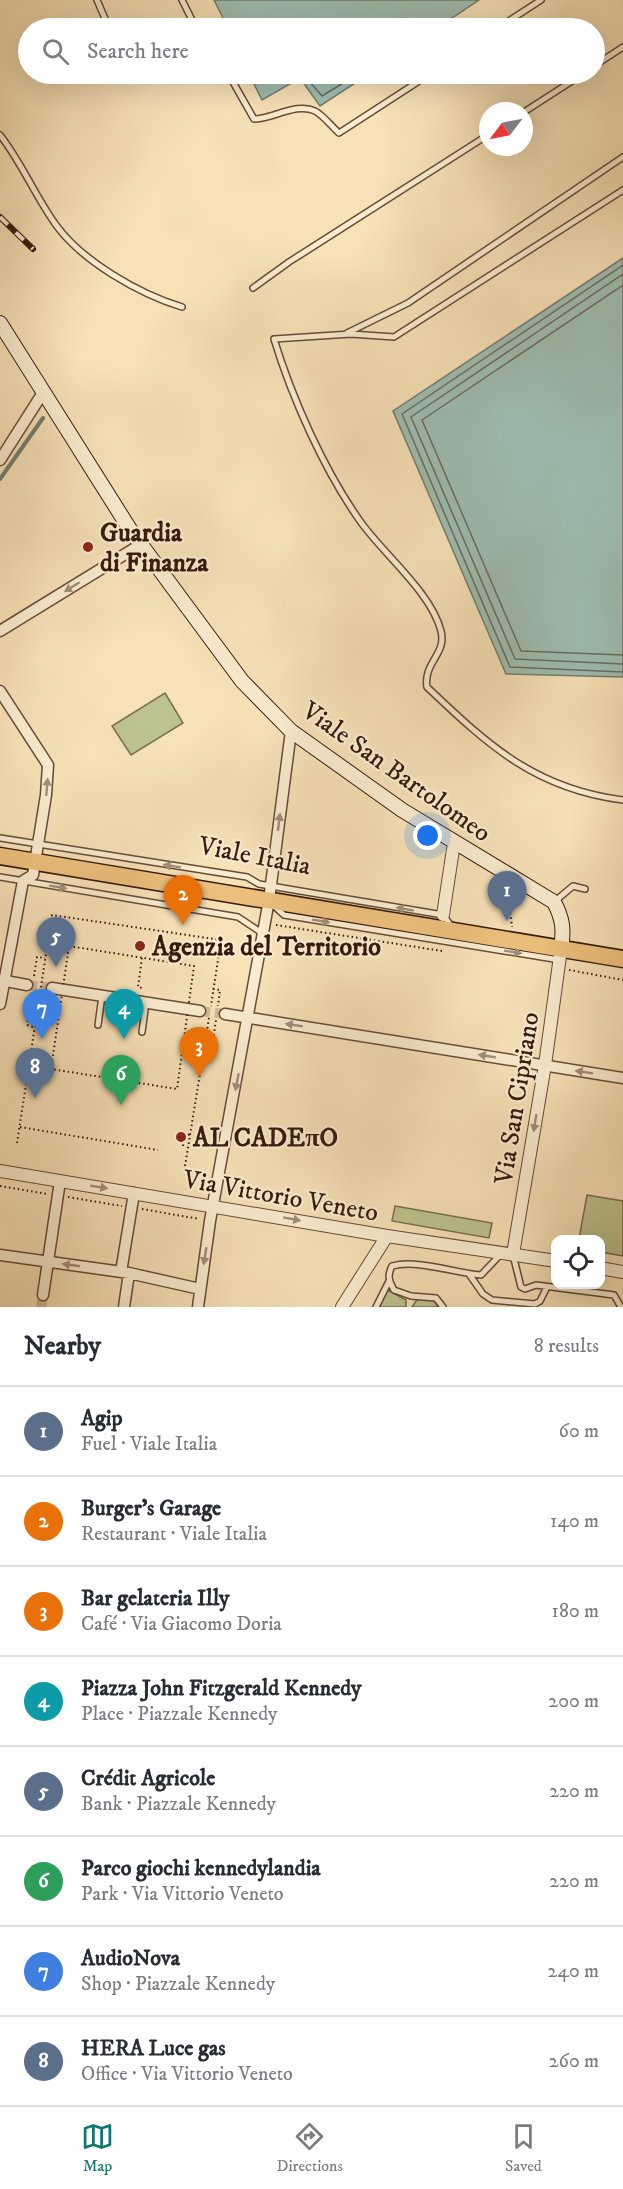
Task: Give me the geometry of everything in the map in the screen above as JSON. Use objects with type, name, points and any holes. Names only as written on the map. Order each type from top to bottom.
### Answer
[{"type":"main road","name":"Viale San Bartolomeo","points":[[0,323],[140,545],[242,681],[291,730],[402,810],[554,902]]},
{"type":"main road","name":"Viale Italia","points":[[0,856],[269,893],[455,931],[560,959],[623,959]]},
{"type":"main road","points":[[554,902],[562,917],[564,930],[560,959]]},
{"type":"street","points":[[0,460],[44,391]]},
{"type":"street","points":[[0,631],[140,545]]},
{"type":"street","points":[[0,692],[48,765],[46,795],[33,874],[23,882],[2,980],[0,1004]]},
{"type":"street","points":[[198,1307],[210,1221],[269,893],[291,730]]},
{"type":"street","points":[[443,915],[454,843]]},
{"type":"street","name":"Via San Cipriano","points":[[508,1253],[545,1065],[560,959]]},
{"type":"street","points":[[2,980],[27,985]]},
{"type":"street","points":[[57,989],[200,1011]]},
{"type":"street","points":[[225,1014],[623,1078]]},
{"type":"street","name":"Via Vittorio Veneto","points":[[0,1172],[387,1236],[551,1260]]},
{"type":"street","points":[[43,1295],[60,1181]]},
{"type":"street","points":[[124,1307],[125,1272],[134,1193]]},
{"type":"street","points":[[342,1307],[387,1236]]},
{"type":"street","points":[[0,1256],[125,1272],[200,1289]]},
{"type":"street","points":[[605,1269],[623,1272]]},
{"type":"lane","points":[[97,0],[105,18]]},
{"type":"lane","points":[[182,0],[191,18]]},
{"type":"lane","points":[[513,18],[541,0]]},
{"type":"lane","points":[[605,59],[623,47]]},
{"type":"lane","points":[[234,84],[254,118],[264,119],[290,111],[308,109],[316,111],[339,133],[415,84]]},
{"type":"lane","points":[[533,106],[567,84]]},
{"type":"lane","points":[[0,135],[16,156],[35,193],[56,225],[73,245],[144,292],[182,307]]},
{"type":"lane","points":[[253,288],[289,262],[479,141]]},
{"type":"lane","points":[[343,335],[408,303],[623,157]]},
{"type":"lane","points":[[623,190],[401,333],[387,337],[343,335],[274,339],[281,363],[332,475],[360,520],[421,593],[435,615],[442,633],[441,644],[425,675],[427,687],[494,748],[516,763],[543,778],[572,789],[598,797],[623,800]]},
{"type":"lane","name":"Viale Italia","points":[[0,838],[247,878],[259,884],[269,893],[284,915],[560,959]]},
{"type":"lane","points":[[0,878],[238,917],[262,933]]},
{"type":"lane","points":[[554,902],[573,886],[585,889]]},
{"type":"lane","name":"Viale Italia","points":[[269,893],[443,915]]},
{"type":"lane","points":[[443,915],[455,931]]},
{"type":"lane","points":[[98,1024],[102,996]]},
{"type":"lane","points":[[142,1032],[146,1002]]},
{"type":"lane","points":[[376,1307],[389,1281],[392,1266],[407,1263],[481,1275],[508,1253],[520,1287],[525,1289],[536,1285],[614,1295],[621,1307]]},
{"type":"lane","points":[[469,1274],[483,1294],[492,1300],[534,1304],[540,1301],[547,1287]]},
{"type":"lane","points":[[389,1281],[394,1290],[411,1296],[436,1298],[443,1307]]},
{"type":"path","points":[[508,895],[512,927],[520,928]]},
{"type":"path","points":[[185,1166],[221,940]]},
{"type":"path","points":[[69,946],[142,958],[194,966],[177,1089],[51,1069],[57,989],[69,946]]},
{"type":"path","points":[[35,969],[37,957],[45,958]]},
{"type":"path","points":[[142,958],[138,987],[142,988]]},
{"type":"path","points":[[560,959],[623,980]]},
{"type":"path","points":[[213,989],[220,990],[219,999]]},
{"type":"path","points":[[28,1014],[27,1026],[33,1027]]},
{"type":"path","points":[[203,1053],[211,1054],[213,1042]]},
{"type":"path","points":[[20,1127],[158,1150]]},
{"type":"path","points":[[183,1146],[184,1137],[190,1134]]},
{"type":"path","points":[[0,1186],[210,1221]]},
{"type":"green space","points":[[165,693],[183,723],[131,755],[112,726]]},
{"type":"green space","points":[[587,1195],[623,1201],[623,1256],[605,1253],[605,1235],[580,1235]]},
{"type":"green space","points":[[395,1206],[492,1223],[489,1238],[392,1221]]},
{"type":"green space","points":[[388,1290],[406,1300],[406,1307],[379,1307]]},
{"type":"green space","points":[[418,1298],[434,1301],[438,1307],[412,1307]]},
{"type":"water","points":[[214,0],[479,0],[452,18],[223,18]]},
{"type":"water","points":[[254,84],[290,84],[262,100]]},
{"type":"water","points":[[304,84],[354,84],[320,106]]},
{"type":"water","points":[[623,258],[623,677],[506,674],[393,411]]},
{"type":"waterway","points":[[0,479],[43,418]]},
{"type":"tunnel","points":[[27,985],[52,988]]},
{"type":"tunnel","points":[[200,1011],[225,1014]]},
{"type":"tunnel","points":[[41,1307],[43,1295]]},
{"type":"railway","points":[[0,217],[33,249]]},
{"type":"place","name":"Guardia di Finanza","points":[[88,547]]},
{"type":"place","name":"Agip","points":[[507,921]]},
{"type":"place","name":"Burger's Garage","points":[[183,925]]},
{"type":"place","name":"Agenzia del Territorio","points":[[140,946]]},
{"type":"place","name":"Crédit Agricole","points":[[56,967]]},
{"type":"place","name":"AudioNova","points":[[42,1039]]},
{"type":"place","name":"Piazza John Fitzgerald Kennedy","points":[[124,1039]]},
{"type":"place","name":"Bar gelateria Illy","points":[[199,1077]]},
{"type":"place","name":"HERA Luce gas","points":[[35,1098]]},
{"type":"place","name":"Parco giochi kennedylandia","points":[[121,1105]]},
{"type":"place","name":"AL CADEπO","points":[[181,1137]]}]
